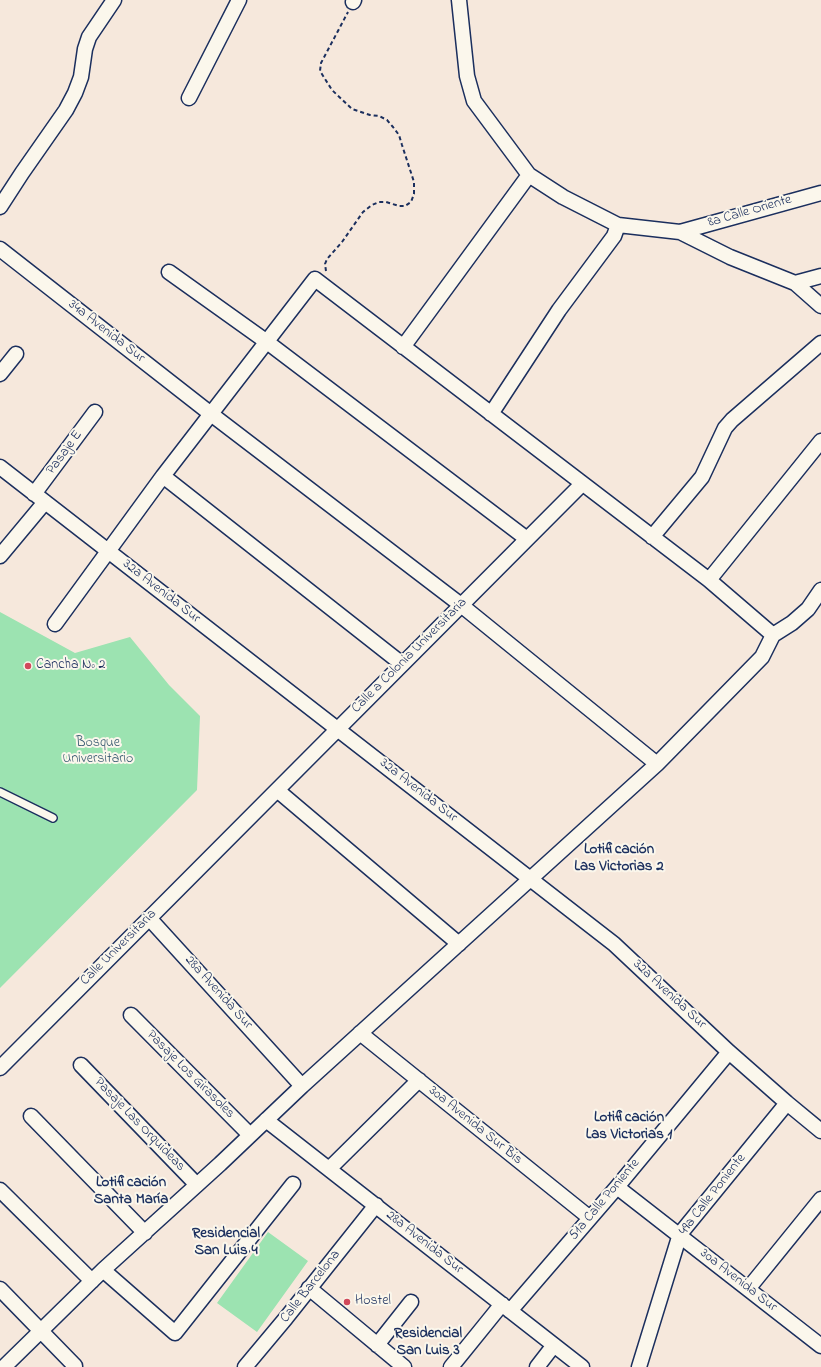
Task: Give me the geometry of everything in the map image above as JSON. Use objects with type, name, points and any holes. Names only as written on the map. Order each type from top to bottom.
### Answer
[{"type":"street","points":[[0,207],[66,110],[75,93],[81,76],[89,37],[114,0]]},
{"type":"street","points":[[189,98],[240,0]]},
{"type":"street","points":[[459,0],[467,76],[474,101],[529,175],[563,197],[618,225],[680,232],[730,257],[795,283],[821,306]]},
{"type":"street","points":[[403,347],[529,175]]},
{"type":"street","name":"8a Calle Oriente","points":[[680,232],[821,192]]},
{"type":"street","points":[[491,414],[559,310],[614,236],[618,225]]},
{"type":"street","name":"34a Avenida Sur","points":[[0,249],[211,414],[461,605],[657,764]]},
{"type":"street","points":[[169,272],[267,342],[527,539]]},
{"type":"street","points":[[795,283],[821,276]]},
{"type":"street","points":[[55,624],[164,476],[315,279],[709,580],[773,635]]},
{"type":"street","points":[[652,537],[702,477],[725,428],[732,420],[821,343]]},
{"type":"street","points":[[0,374],[16,354]]},
{"type":"street","name":"Pasaje E","points":[[0,556],[40,498],[94,412]]},
{"type":"street","points":[[709,580],[821,441]]},
{"type":"street","name":"32a Avenida Sur","points":[[0,467],[614,944],[729,1052],[787,1103],[819,1126]]},
{"type":"street","points":[[164,476],[402,664]]},
{"type":"street","name":"Calle a Colonia Universitaria","points":[[238,829],[582,484]]},
{"type":"street","points":[[4,1367],[103,1270],[197,1185],[302,1086],[657,764],[762,657],[773,635],[792,623],[808,608],[821,590]]},
{"type":"street","points":[[277,790],[459,944]]},
{"type":"street","name":"Calle Universitaria","points":[[0,1068],[238,829]]},
{"type":"street","name":"28a Avenida Sur","points":[[150,918],[302,1086]]},
{"type":"street","name":"Pasaje Los Girasoles","points":[[131,1014],[250,1135]]},
{"type":"street","name":"30a Avenida Sur Bis","points":[[360,1033],[590,1218]]},
{"type":"street","name":"51a Calle Poniente","points":[[451,1367],[590,1218],[729,1052]]},
{"type":"street","name":"Pasaje Las Orquideas","points":[[80,1065],[197,1185]]},
{"type":"street","points":[[329,1169],[419,1080]]},
{"type":"street","name":"49a Calle Poniente","points":[[639,1367],[680,1234],[787,1103]]},
{"type":"street","points":[[31,1116],[145,1232]]},
{"type":"street","name":"28a Avenida Sur","points":[[266,1120],[582,1367]]},
{"type":"street","points":[[103,1270],[175,1333],[293,1184]]},
{"type":"street","name":"30a Avenida Sur","points":[[617,1187],[680,1234],[821,1346]]},
{"type":"street","points":[[0,1190],[92,1281]]},
{"type":"street","points":[[748,1289],[821,1199]]},
{"type":"street","name":"Calle Barcelona","points":[[245,1367],[376,1206]]},
{"type":"street","points":[[309,1288],[404,1367]]},
{"type":"street","points":[[0,1289],[75,1366]]},
{"type":"street","points":[[377,1345],[411,1302]]},
{"type":"street","points":[[537,1367],[554,1345]]},
{"type":"lane","points":[[0,792],[53,818]]},
{"type":"path","points":[[332,292],[326,275],[325,264],[363,212],[372,204],[379,202],[405,206],[411,202],[414,194],[414,182],[399,135],[393,127],[387,120],[379,116],[370,115],[352,109],[332,90],[320,71],[321,63],[354,1]]},
{"type":"green space","name":"Bosque Universitario","points":[[0,612],[75,653],[130,637],[169,685],[200,716],[197,790],[0,988]]},
{"type":"green space","points":[[268,1232],[308,1261],[257,1332],[217,1303]]},
{"type":"place","name":"Cancha Nº 2","points":[[28,666]]},
{"type":"place","name":"Hostel","points":[[347,1302]]},
{"type":"district","name":"Lotificación Las Victorias 2","points":[[619,860]]},
{"type":"district","name":"Lotificación Las Victorias 1","points":[[629,1128]]},
{"type":"district","name":"Lotificación Santa María","points":[[131,1192]]},
{"type":"district","name":"Residencial San Luis 4","points":[[226,1244]]},
{"type":"district","name":"Residencial San Luis 3","points":[[428,1344]]}]
